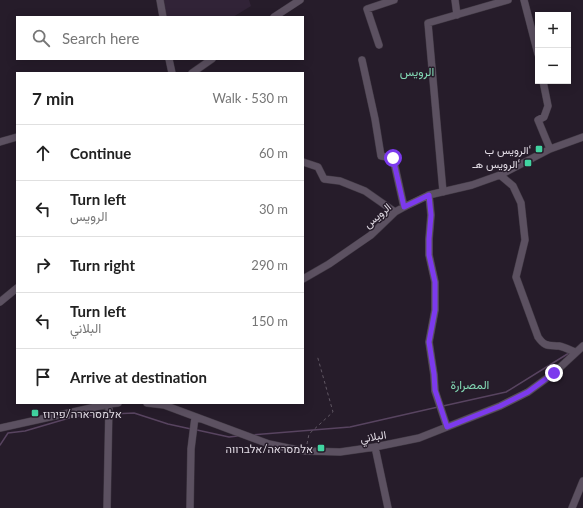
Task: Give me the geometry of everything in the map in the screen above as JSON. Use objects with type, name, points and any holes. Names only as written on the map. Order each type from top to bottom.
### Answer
[{"type":"street","points":[[160,0],[163,16]]},
{"type":"street","points":[[276,16],[300,0]]},
{"type":"street","points":[[379,45],[367,9],[394,0]]},
{"type":"street","points":[[455,0],[457,15]]},
{"type":"street","points":[[443,192],[428,23],[508,0]]},
{"type":"street","points":[[524,0],[536,48]]},
{"type":"street","points":[[169,60],[172,72]]},
{"type":"street","points":[[193,72],[211,60]]},
{"type":"street","points":[[362,60],[375,119],[381,156],[393,158],[404,207]]},
{"type":"street","points":[[544,84],[548,106],[544,117],[538,120],[550,150]]},
{"type":"street","name":"الرويس","points":[[304,278],[329,264],[371,234],[395,212],[404,207],[429,195],[472,185],[500,175],[550,150],[583,136]]},
{"type":"street","points":[[0,142],[16,137]]},
{"type":"street","points":[[304,162],[318,168],[324,179],[340,181],[365,191],[395,212]]},
{"type":"street","points":[[500,175],[513,186],[521,203],[525,240],[516,277],[538,337],[543,344],[549,346],[560,346],[575,352]]},
{"type":"street","points":[[429,195],[431,215],[429,255],[435,282],[435,310],[429,342],[435,390],[447,427]]},
{"type":"street","points":[[0,302],[16,289]]},
{"type":"street","name":"البلاني","points":[[156,404],[164,405],[269,444],[305,451],[340,452],[419,438],[500,406],[528,392],[554,373],[583,346]]},
{"type":"street","points":[[0,428],[109,404],[107,508]]},
{"type":"street","points":[[190,508],[192,449],[195,417]]},
{"type":"street","points":[[375,447],[388,508]]},
{"type":"street","points":[[572,508],[583,481]]},
{"type":"path","points":[[305,451],[309,434],[333,412],[317,355]]},
{"type":"shaded area","points":[[161,0],[249,0],[251,6],[235,16],[166,16]]},
{"type":"waterway","points":[[443,406],[506,392],[569,353]]},
{"type":"waterway","points":[[252,435],[350,427],[438,407]]},
{"type":"waterway","points":[[111,414],[134,413],[168,424],[191,429]]},
{"type":"waterway","points":[[0,445],[8,433],[25,431],[76,416],[107,415]]},
{"type":"waterway","points":[[197,430],[229,437],[238,436]]},
{"type":"place","name":"الرويس ب‘","points":[[539,149]]},
{"type":"place","name":"الرويس هـ‘","points":[[528,163]]},
{"type":"place","name":"אלמסרארה/פירוז","points":[[35,413]]},
{"type":"place","name":"אלמסראה/אלברווה","points":[[321,448]]},
{"type":"district","name":"الرويس","points":[[417,71]]},
{"type":"district","name":"المصرارة","points":[[470,384]]},
{"type":"route","points":[[393,158],[404,207],[429,195],[431,215],[429,255],[435,282],[435,310],[429,342],[435,390],[447,427],[500,406],[528,392],[554,373]]}]
